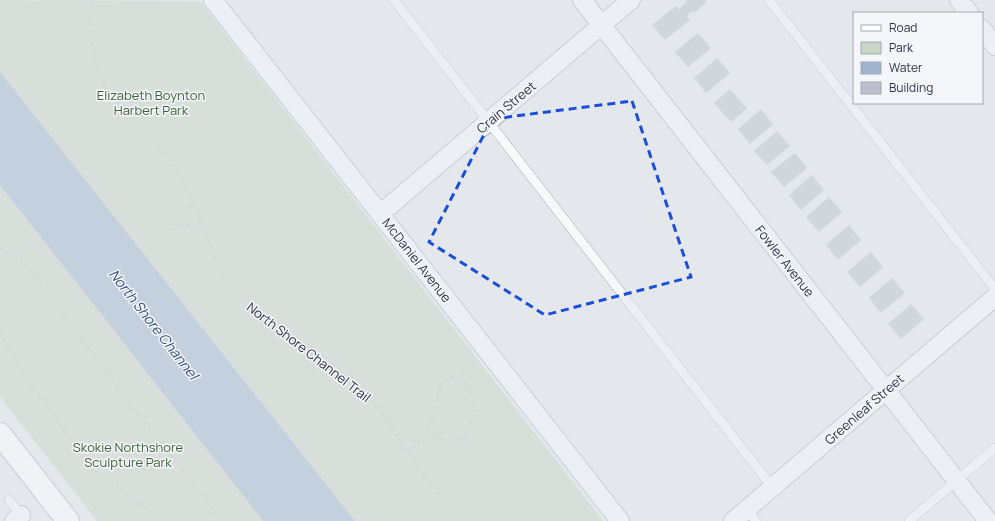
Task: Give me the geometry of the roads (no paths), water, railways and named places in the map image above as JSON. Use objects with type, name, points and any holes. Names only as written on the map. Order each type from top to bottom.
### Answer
[{"type":"main road","points":[[0,434],[68,521]]},
{"type":"street","name":"McDaniel Avenue","points":[[213,0],[620,521]]},
{"type":"street","name":"Fowler Avenue","points":[[582,0],[988,521]]},
{"type":"street","name":"Crain Street","points":[[380,214],[631,0]]},
{"type":"street","points":[[959,0],[968,12]]},
{"type":"street","points":[[983,30],[995,46]]},
{"type":"street","name":"Greenleaf Street","points":[[733,521],[751,515],[772,487],[995,297]]},
{"type":"lane","points":[[394,0],[772,487]]},
{"type":"lane","points":[[769,0],[995,290]]},
{"type":"lane","points":[[909,521],[995,448]]},
{"type":"lane","points":[[9,500],[20,519]]},
{"type":"water","name":"North Shore Channel","points":[[0,72],[355,521],[263,521],[0,185]]},
{"type":"park label","name":"Elizabeth Boynton Harbert Park","points":[[151,102]]},
{"type":"park label","name":"Skokie Northshore Sculpture Park","points":[[128,454]]}]
